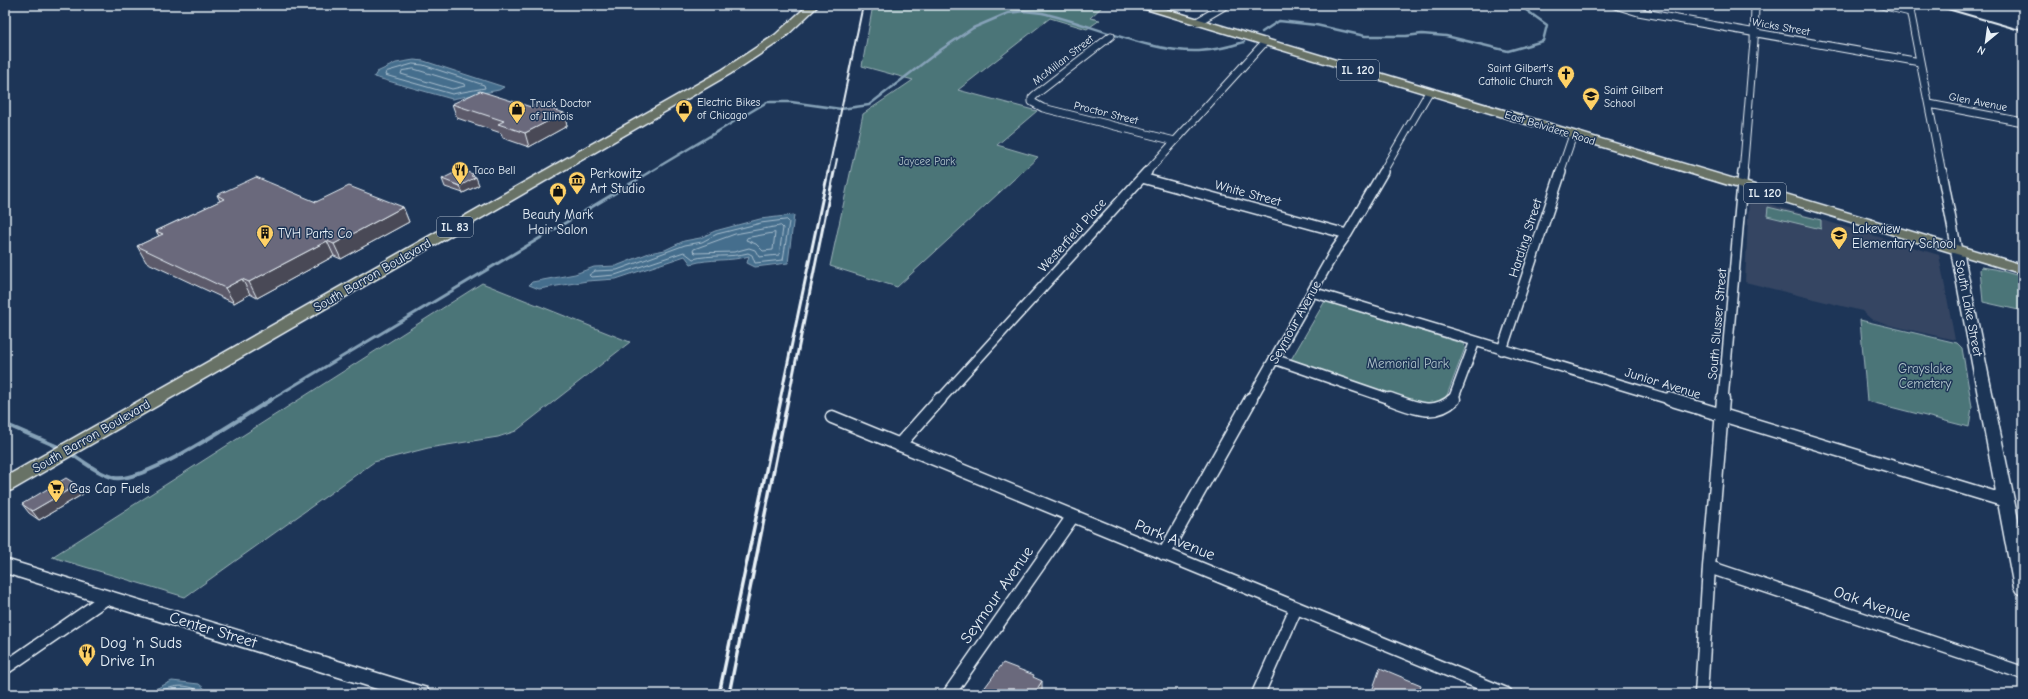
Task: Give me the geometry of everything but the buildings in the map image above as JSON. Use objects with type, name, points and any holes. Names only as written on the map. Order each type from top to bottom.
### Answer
[{"type":"main road","name":"South Barron Boulevard","points":[[5,485],[726,72],[779,37],[814,5]]},
{"type":"main road","name":"East Belvidere Road","points":[[1142,5],[1958,251]]},
{"type":"main road","name":"IL 120","points":[[1958,251],[2023,270]]},
{"type":"street","points":[[1197,22],[1226,5]]},
{"type":"street","name":"Wicks Street","points":[[1615,5],[1638,12],[1920,62]]},
{"type":"street","name":"South Slusser Street","points":[[1701,694],[1709,567],[1742,186],[1755,5]]},
{"type":"street","points":[[1881,5],[1910,8]]},
{"type":"street","name":"South Lake Street","points":[[1910,8],[2023,588]]},
{"type":"street","name":"McMillan Street","points":[[1032,102],[1032,98],[1035,95],[1111,36]]},
{"type":"street","name":"Westerfield Place","points":[[899,445],[1265,42]]},
{"type":"street","name":"Seymour Avenue","points":[[1164,554],[1335,251],[1347,234],[1429,92]]},
{"type":"street","name":"Proctor Street","points":[[1032,102],[1043,108],[1175,141]]},
{"type":"street","name":"Glen Avenue","points":[[1928,104],[2023,122]]},
{"type":"street","name":"Harding Street","points":[[1502,350],[1573,135]]},
{"type":"street","name":"White Street","points":[[1142,178],[1347,234]]},
{"type":"street","name":"Junior Avenue","points":[[1312,292],[2006,501]]},
{"type":"street","points":[[1274,359],[1421,410],[1442,409],[1454,400],[1475,341]]},
{"type":"street","name":"Park Avenue","points":[[832,417],[1506,694]]},
{"type":"street","name":"Seymour Avenue","points":[[949,694],[1073,516]]},
{"type":"street","name":"Center Street","points":[[5,566],[105,599],[361,674],[420,694]]},
{"type":"street","name":"Oak Avenue","points":[[1709,567],[2023,673]]},
{"type":"street","points":[[5,668],[105,599]]},
{"type":"street","points":[[1258,694],[1296,608]]},
{"type":"shaded area","points":[[1749,198],[1939,255],[1955,340],[1884,324],[1871,319],[1862,311],[1745,282]]},
{"type":"green space","name":"Jaycee Park","points":[[873,5],[1104,5],[1090,18],[1100,20],[1087,29],[1050,18],[958,90],[1037,111],[997,145],[1038,157],[897,287],[830,266],[863,114],[913,80],[862,66]]},
{"type":"green space","points":[[1768,207],[1821,220],[1821,229],[1767,216]]},
{"type":"green space","points":[[1981,267],[1995,269],[2023,277],[2023,311],[1983,302]]},
{"type":"green space","points":[[482,283],[630,342],[516,431],[498,437],[428,448],[374,462],[185,597],[52,557]]},
{"type":"green space","name":"Memorial Park","points":[[1325,301],[1464,344],[1465,348],[1446,398],[1443,401],[1424,405],[1289,363]]},
{"type":"green space","name":"Grayslake Cemetery","points":[[1860,320],[1957,343],[1962,348],[1972,407],[1969,427],[1867,401]]},
{"type":"water","points":[[414,60],[424,61],[504,87],[499,90],[452,99],[374,77],[377,72],[396,63]]},
{"type":"water","points":[[794,215],[788,263],[755,267],[747,263],[749,256],[691,264],[685,256],[616,279],[587,281],[539,289],[529,285],[532,282],[575,274],[594,267],[616,266],[649,253],[665,250],[684,241],[700,238],[715,231],[760,219]]},
{"type":"water","points":[[172,681],[199,684],[211,694],[145,694]]},
{"type":"waterway","points":[[1262,32],[1279,21],[1316,25],[1365,36],[1406,36],[1422,34],[1446,36],[1508,51],[1543,41],[1547,25],[1519,5]]},
{"type":"waterway","points":[[648,173],[767,102],[791,102],[841,109],[869,105],[939,51],[973,28],[1008,13],[1024,11],[1042,13],[1141,43],[1180,50],[1211,50],[1244,42]]},
{"type":"waterway","points":[[270,400],[650,172]]},
{"type":"waterway","points":[[70,453],[103,474],[115,478],[129,477],[170,460],[194,447],[272,399]]},
{"type":"waterway","points":[[5,424],[63,449]]},
{"type":"railway","points":[[828,173],[863,5]]},
{"type":"railway","points":[[1934,5],[2023,31]]},
{"type":"railway","points":[[834,173],[837,159]]},
{"type":"railway","points":[[780,400],[828,172]]},
{"type":"railway","points":[[788,400],[834,172]]},
{"type":"railway","points":[[719,694],[781,399]]},
{"type":"railway","points":[[729,694],[788,399]]},
{"type":"place","name":"Saint Gilbert's Catholic Church","points":[[1566,89]]},
{"type":"place","name":"Saint Gilbert School","points":[[1591,111]]},
{"type":"place","name":"Electric Bikes of Chicago","points":[[684,123]]},
{"type":"place","name":"Truck Doctor of Illinois","points":[[517,124]]},
{"type":"place","name":"Taco Bell","points":[[460,185]]},
{"type":"place","name":"Perkowitz Art Studio","points":[[577,195]]},
{"type":"place","name":"Beauty Mark Hair Salon","points":[[558,206]]},
{"type":"place","name":"TVH Parts Co","points":[[265,248]]},
{"type":"place","name":"Lakeview Elementary School","points":[[1839,250]]},
{"type":"place","name":"Gas Cap Fuels","points":[[56,503]]},
{"type":"place","name":"Dog 'n Suds Drive In","points":[[87,667]]}]
